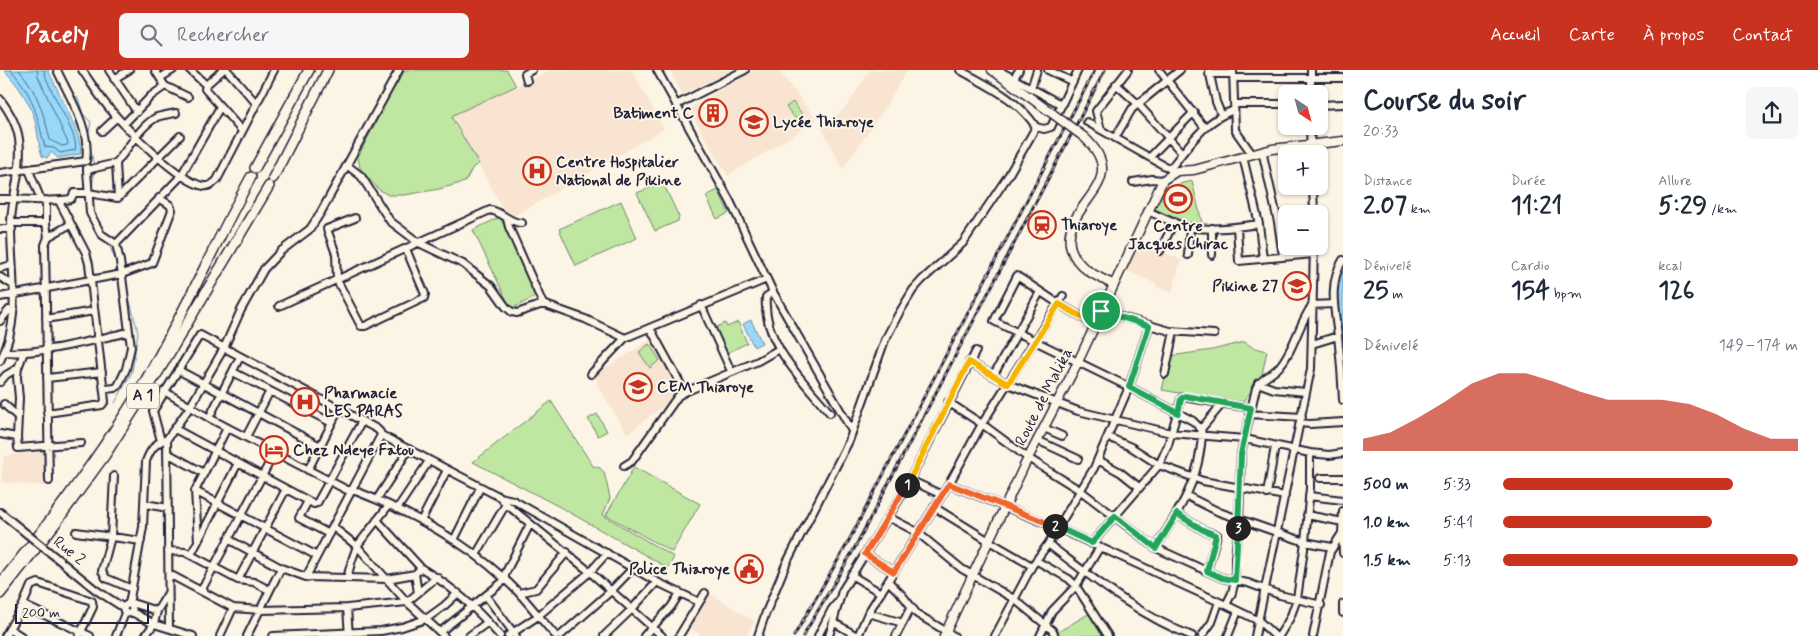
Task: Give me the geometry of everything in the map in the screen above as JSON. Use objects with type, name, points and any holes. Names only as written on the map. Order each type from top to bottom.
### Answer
[{"type":"highway","points":[[255,168],[309,70]]},
{"type":"highway","name":"A 1","points":[[0,594],[55,524],[110,447],[168,355],[271,182],[328,70]]},
{"type":"highway","name":"A 1","points":[[0,584],[78,483],[143,385],[251,177]]},
{"type":"main road","points":[[983,70],[995,71],[1084,137],[1099,154],[1102,167],[1101,178],[1095,191],[1073,223],[1070,243],[1074,256],[1087,270],[1114,285]]},
{"type":"main road","points":[[1326,145],[1343,141]]},
{"type":"main road","points":[[1328,147],[1343,145]]},
{"type":"main road","points":[[1221,165],[1252,154],[1278,148]]},
{"type":"main road","points":[[1171,171],[1244,161],[1278,152]]},
{"type":"main road","name":"Route de Malika","points":[[945,634],[1028,458],[1078,363],[1163,180],[1171,171]]},
{"type":"street","points":[[57,70],[81,122],[87,149],[86,161],[90,213],[101,234],[116,244],[122,274],[131,351],[126,369],[116,388],[105,389]]},
{"type":"street","points":[[82,70],[98,94],[124,124],[181,176],[202,186],[214,183],[271,71]]},
{"type":"street","points":[[109,70],[137,112]]},
{"type":"street","points":[[114,79],[129,70]]},
{"type":"street","points":[[155,70],[165,86],[188,97]]},
{"type":"street","points":[[160,78],[172,70]]},
{"type":"street","points":[[190,70],[206,85],[206,91],[242,131]]},
{"type":"street","points":[[206,85],[223,70]]},
{"type":"street","points":[[227,70],[256,103]]},
{"type":"street","points":[[116,636],[128,608],[141,542],[145,504],[146,461],[150,451],[175,428],[190,407],[224,348],[264,269],[281,251],[310,229],[348,166],[399,70]]},
{"type":"street","points":[[526,81],[525,74],[532,70]]},
{"type":"street","points":[[657,70],[730,201],[773,292],[852,431]]},
{"type":"street","points":[[676,105],[745,70]]},
{"type":"street","points":[[960,70],[1007,97],[1025,112],[1036,128]]},
{"type":"street","points":[[1014,78],[1019,70]]},
{"type":"street","points":[[1031,88],[1037,70]]},
{"type":"street","points":[[1048,70],[1073,82]]},
{"type":"street","points":[[1036,128],[1048,129],[1051,127],[1078,70]]},
{"type":"street","points":[[1101,130],[1096,111],[1128,70]]},
{"type":"street","points":[[1159,70],[1205,128]]},
{"type":"street","points":[[1115,138],[1132,109],[1180,70]]},
{"type":"street","points":[[1311,70],[1311,85]]},
{"type":"street","points":[[995,71],[1014,78],[1062,105]]},
{"type":"street","points":[[1221,114],[1216,102],[1209,72],[1343,78]]},
{"type":"street","points":[[1233,74],[1235,130],[1252,154]]},
{"type":"street","points":[[1116,84],[1138,104],[1182,153]]},
{"type":"street","points":[[124,124],[154,94],[165,86]]},
{"type":"street","points":[[0,99],[12,114],[20,140],[19,172],[11,226],[14,308],[11,332],[2,356]]},
{"type":"street","points":[[1087,122],[1150,157],[1171,171],[1192,139],[1221,114],[1234,107],[1278,104]]},
{"type":"street","points":[[1328,105],[1343,104]]},
{"type":"street","points":[[116,244],[181,176],[220,107]]},
{"type":"street","points":[[1150,157],[1194,112]]},
{"type":"street","points":[[87,170],[116,163],[133,142],[136,135],[157,117],[176,113]]},
{"type":"street","points":[[102,131],[117,117]]},
{"type":"street","points":[[758,636],[786,564],[840,462],[885,340],[902,306],[922,280],[963,243],[1008,176],[1036,128]]},
{"type":"street","points":[[118,198],[180,136]]},
{"type":"street","points":[[1263,155],[1284,256]]},
{"type":"street","points":[[0,174],[86,161]]},
{"type":"street","points":[[1244,161],[1259,224],[1263,259]]},
{"type":"street","points":[[116,163],[118,198]]},
{"type":"street","points":[[348,166],[361,176],[388,219],[419,243],[463,264],[491,286],[506,307],[512,312],[518,313],[543,304],[585,319],[625,338]]},
{"type":"street","points":[[29,170],[44,200],[48,236],[45,245],[48,481]]},
{"type":"street","points":[[1133,182],[1152,179],[1163,180]]},
{"type":"street","points":[[0,199],[59,201],[71,199],[74,193],[88,193],[118,198]]},
{"type":"street","points":[[0,297],[122,274],[152,263],[172,210],[170,206],[159,198]]},
{"type":"street","points":[[47,413],[102,405],[105,401],[105,389],[86,253],[59,201]]},
{"type":"street","points":[[279,306],[490,210],[498,212],[507,219],[522,223]]},
{"type":"street","points":[[1148,211],[1190,227],[1212,228],[1259,224]]},
{"type":"street","points":[[355,218],[327,229],[336,254],[337,280],[359,324],[365,326],[424,298],[425,294],[406,249]]},
{"type":"street","points":[[507,219],[543,304]]},
{"type":"street","points":[[1160,251],[1174,222]]},
{"type":"street","points":[[0,229],[11,226],[46,223]]},
{"type":"street","points":[[48,236],[71,224]]},
{"type":"street","points":[[1237,226],[1238,260],[1240,261],[1299,255]]},
{"type":"street","points":[[1188,255],[1190,227]]},
{"type":"street","points":[[1212,228],[1212,255]]},
{"type":"street","points":[[1255,636],[1311,369],[1314,255]]},
{"type":"street","points":[[1343,260],[1336,275],[1334,304],[1343,400]]},
{"type":"street","points":[[0,268],[12,266]]},
{"type":"street","points":[[1096,325],[1059,304],[1017,276],[994,321],[1129,387],[1193,421],[1202,432]]},
{"type":"street","points":[[0,277],[13,285]]},
{"type":"street","points":[[591,374],[625,338],[767,279]]},
{"type":"street","points":[[773,292],[766,297],[765,308],[769,330],[779,349],[830,413]]},
{"type":"street","points":[[993,376],[1040,292]]},
{"type":"street","points":[[833,622],[858,636],[868,613],[917,532],[949,484],[982,424],[1063,296]]},
{"type":"street","points":[[1312,305],[1334,304]]},
{"type":"street","points":[[701,305],[731,371]]},
{"type":"street","points":[[1202,636],[1222,604],[1232,593],[1235,580],[1241,454],[1258,383],[1274,372],[1284,360],[1312,305]]},
{"type":"street","points":[[0,321],[9,310],[14,308]]},
{"type":"street","points":[[46,319],[94,311]]},
{"type":"street","points":[[1101,311],[1149,326],[1174,331],[1214,334]]},
{"type":"street","points":[[995,636],[1035,563],[1081,491],[1098,460],[1129,387],[1149,326]]},
{"type":"street","points":[[650,328],[685,392]]},
{"type":"street","points":[[1165,374],[1174,331]]},
{"type":"street","points":[[2,356],[129,332]]},
{"type":"street","points":[[169,628],[167,453],[164,440],[153,415],[164,392],[200,335],[377,429],[381,435],[429,461],[480,488],[500,497],[513,500],[657,582],[699,602]]},
{"type":"street","points":[[1312,344],[1338,336]]},
{"type":"street","points":[[624,466],[632,461],[674,401],[685,392],[758,361],[779,349]]},
{"type":"street","points":[[829,636],[842,591],[910,480],[948,402],[976,351]]},
{"type":"street","points":[[24,352],[18,368],[19,398],[16,437],[19,449],[81,442]]},
{"type":"street","points":[[209,418],[240,357]]},
{"type":"street","points":[[969,362],[1008,384],[1078,411],[1115,418],[1171,433],[1202,432],[1245,439],[1294,451],[1328,455],[1343,453]]},
{"type":"street","points":[[0,382],[6,375],[18,368]]},
{"type":"street","points":[[178,370],[320,446]]},
{"type":"street","points":[[47,378],[102,372]]},
{"type":"street","points":[[233,372],[332,423]]},
{"type":"street","points":[[1258,383],[1274,389],[1306,392]]},
{"type":"street","points":[[246,437],[270,391]]},
{"type":"street","points":[[164,392],[227,428],[347,490],[353,490],[398,508],[454,540],[476,555],[506,580],[556,636]]},
{"type":"street","points":[[1092,543],[1159,465],[1166,450],[1181,399],[1185,396],[1250,411],[1301,420],[1310,424],[1343,422]]},
{"type":"street","points":[[948,402],[1028,458],[1081,491],[1156,548],[1222,578],[1248,583],[1266,590],[1321,605]]},
{"type":"street","points":[[4,404],[17,416]]},
{"type":"street","points":[[1156,548],[1187,496],[1194,477],[1202,432],[1222,404]]},
{"type":"street","points":[[308,470],[339,409]]},
{"type":"street","points":[[175,428],[314,504],[317,503],[362,421]]},
{"type":"street","points":[[198,541],[195,491],[227,428]]},
{"type":"street","points":[[1044,428],[1062,436]]},
{"type":"street","points":[[0,434],[16,437]]},
{"type":"street","points":[[306,577],[381,435]]},
{"type":"street","points":[[1108,437],[1131,447],[1159,465],[1211,483],[1285,496]]},
{"type":"street","points":[[1037,440],[1078,459]]},
{"type":"street","points":[[1268,494],[1275,446]]},
{"type":"street","points":[[377,499],[408,449]]},
{"type":"street","points":[[201,590],[275,452]]},
{"type":"street","points":[[167,453],[204,473]]},
{"type":"street","points":[[1280,636],[1290,618],[1297,599],[1310,496],[1310,453]]},
{"type":"street","points":[[1098,460],[1120,472],[1139,487]]},
{"type":"street","points":[[398,508],[429,461]]},
{"type":"street","points":[[191,555],[238,463]]},
{"type":"street","points":[[421,521],[447,470]]},
{"type":"street","points":[[114,476],[111,537],[103,573],[106,578],[132,588]]},
{"type":"street","points":[[1320,478],[1343,478]]},
{"type":"street","points":[[910,480],[942,495]]},
{"type":"street","points":[[949,484],[1092,543],[1258,621],[1276,636]]},
{"type":"street","points":[[454,540],[480,488]]},
{"type":"street","points":[[238,580],[286,489]]},
{"type":"street","points":[[195,491],[265,530],[317,556]]},
{"type":"street","points":[[1187,496],[1219,512],[1305,542],[1332,547]]},
{"type":"street","points":[[1310,496],[1343,500]]},
{"type":"street","points":[[500,497],[530,524],[567,552],[662,636]]},
{"type":"street","points":[[308,501],[299,518],[329,534]]},
{"type":"street","points":[[145,504],[168,508]]},
{"type":"street","points":[[476,555],[506,504]]},
{"type":"street","points":[[348,578],[357,546],[388,505]]},
{"type":"street","points":[[934,507],[988,541],[1069,579],[1076,586],[1108,636]]},
{"type":"street","points":[[1343,511],[1343,553]]},
{"type":"street","name":"Rue 2","points":[[0,512],[96,590],[154,624],[193,636]]},
{"type":"street","points":[[1177,514],[1203,530],[1217,535],[1207,571]]},
{"type":"street","points":[[1308,515],[1342,522]]},
{"type":"street","points":[[888,517],[917,532],[962,569],[1014,599],[1052,630],[1055,636]]},
{"type":"street","points":[[377,520],[421,568],[474,606],[500,636]]},
{"type":"street","points":[[506,580],[505,574],[530,524]]},
{"type":"street","points":[[333,527],[357,546],[408,602],[442,634],[506,580]]},
{"type":"street","points":[[76,532],[141,542]]},
{"type":"street","points":[[1313,636],[1321,605],[1327,562],[1332,547],[1342,533]]},
{"type":"street","points":[[228,539],[281,568],[306,577],[387,579],[415,574],[421,568]]},
{"type":"street","points":[[1048,544],[1161,623],[1192,636]]},
{"type":"street","points":[[1040,636],[1044,624],[1056,605],[1076,586],[1100,547]]},
{"type":"street","points":[[168,551],[181,551],[238,580],[254,582],[269,590]]},
{"type":"street","points":[[519,593],[536,590],[567,552]]},
{"type":"street","points":[[486,596],[513,635],[590,572],[607,553]]},
{"type":"street","points":[[865,554],[894,572]]},
{"type":"street","points":[[247,636],[281,568]]},
{"type":"street","points":[[560,636],[611,591],[633,568]]},
{"type":"street","points":[[169,574],[233,608],[261,610],[347,608],[408,602],[436,577]]},
{"type":"street","points":[[415,574],[418,593]]},
{"type":"street","points":[[851,575],[881,592]]},
{"type":"street","points":[[888,581],[926,621],[945,634],[954,636]]},
{"type":"street","points":[[604,636],[657,582]]},
{"type":"street","points":[[5,636],[31,586],[38,583],[92,601],[93,607],[80,634]]},
{"type":"street","points":[[149,634],[157,612],[169,592]]},
{"type":"street","points":[[273,636],[348,634],[402,627],[426,619],[458,593]]},
{"type":"street","points":[[644,636],[671,607],[680,593]]},
{"type":"street","points":[[680,636],[704,593]]},
{"type":"street","points":[[818,636],[837,603]]},
{"type":"street","points":[[23,604],[80,634],[90,636]]},
{"type":"street","points":[[1343,604],[1343,613]]},
{"type":"street","points":[[896,636],[911,607]]},
{"type":"street","points":[[128,608],[157,612]]},
{"type":"street","points":[[220,636],[233,608]]},
{"type":"street","points":[[347,608],[348,634]]},
{"type":"street","points":[[1228,636],[1238,611]]},
{"type":"street","points":[[868,613],[903,623]]},
{"type":"street","points":[[469,636],[488,622]]},
{"type":"street","points":[[10,629],[21,636]]},
{"type":"shaded area","name":"Centre Hospitalier National de Pikine","points":[[552,70],[632,70],[664,129],[509,219],[452,117]]},
{"type":"shaded area","points":[[670,70],[734,70],[682,94]]},
{"type":"shaded area","name":"Lycée Thiaroye","points":[[754,70],[778,70],[817,120],[728,176],[688,109]]},
{"type":"shaded area","points":[[870,70],[907,70],[886,106],[843,169],[822,128],[846,107]]},
{"type":"shaded area","points":[[1139,241],[1181,260],[1172,292],[1158,288],[1156,284],[1125,270]]},
{"type":"shaded area","name":"CEM Thiaroye","points":[[652,339],[681,392],[627,434],[596,383],[598,381],[594,375]]},
{"type":"shaded area","points":[[44,452],[44,486],[1,482],[4,456]]},
{"type":"shaded area","points":[[706,591],[754,621],[747,636],[702,636],[687,625]]},
{"type":"green space","points":[[405,70],[507,70],[516,86],[453,115],[452,118],[479,164],[473,167],[465,182],[405,195],[388,195],[378,189],[360,168],[358,157],[388,98]]},
{"type":"green space","points":[[793,102],[802,114],[796,119],[786,107]]},
{"type":"green space","name":"Centre Jacques Chirac","points":[[1192,181],[1202,223],[1184,223],[1154,211],[1166,187]]},
{"type":"green space","points":[[661,183],[664,185],[679,217],[678,221],[655,231],[637,193]]},
{"type":"green space","points":[[718,190],[729,213],[717,219],[706,196]]},
{"type":"green space","points":[[621,201],[637,238],[576,266],[559,229]]},
{"type":"green space","points":[[500,217],[537,296],[511,309],[473,230]]},
{"type":"green space","points":[[738,322],[747,343],[727,353],[715,328],[725,323],[727,327]]},
{"type":"green space","points":[[1245,342],[1252,347],[1267,351],[1261,379],[1241,404],[1162,390],[1170,356],[1212,350]]},
{"type":"green space","points":[[649,344],[660,360],[650,368],[639,352]]},
{"type":"green space","points":[[551,401],[593,466],[600,468],[604,472],[610,498],[603,515],[674,557],[668,568],[558,506],[473,462]]},
{"type":"green space","points":[[597,414],[607,431],[598,436],[588,419]]},
{"type":"green space","points":[[634,467],[700,504],[672,552],[606,515]]},
{"type":"green space","points":[[1090,613],[1103,636],[1056,636],[1056,633]]},
{"type":"water","points":[[4,70],[48,70],[74,126],[81,148],[80,154],[58,158],[51,152],[47,158],[42,156],[36,125],[28,102],[15,82]]},
{"type":"water","points":[[1343,264],[1343,363],[1336,294],[1337,282]]},
{"type":"water","points":[[751,320],[762,343],[754,347],[743,324]]},
{"type":"waterway","points":[[67,83],[73,95],[78,98],[83,114],[91,122],[88,137],[94,166]]},
{"type":"waterway","points":[[92,190],[94,172]]},
{"type":"waterway","points":[[108,242],[117,264]]},
{"type":"waterway","points":[[115,403],[132,372],[138,332],[127,290]]},
{"type":"railway","points":[[794,636],[846,546],[1095,70]]},
{"type":"railway","points":[[803,636],[853,551],[1105,70]]},
{"type":"place","name":"Batiment C","points":[[713,113]]},
{"type":"place","name":"Lycée Thiaroye","points":[[754,122]]},
{"type":"place","name":"Centre Hospitalier National de Pikine","points":[[537,171]]},
{"type":"place","name":"Centre Jacques Chirac","points":[[1178,199]]},
{"type":"place","name":"Thiaroye","points":[[1042,225]]},
{"type":"place","name":"Pikine 27","points":[[1297,286]]},
{"type":"place","name":"CEM Thiaroye","points":[[638,387]]},
{"type":"place","name":"Pharmacie LES PARAS","points":[[305,402]]},
{"type":"place","name":"Chez Ndeye Fatou","points":[[274,450]]},
{"type":"place","name":"Police Thiaroye","points":[[749,569]]},
{"type":"route","points":[[1059,304],[1096,325],[1101,311],[1149,326],[1129,387],[1178,413],[1181,399],[1185,396],[1251,408],[1241,454],[1235,580],[1222,578],[1207,571],[1217,536],[1177,514],[1156,548],[1115,516],[1092,543],[949,484],[917,532],[894,572],[865,554],[903,493],[969,362],[1008,384],[1059,304]]}]
